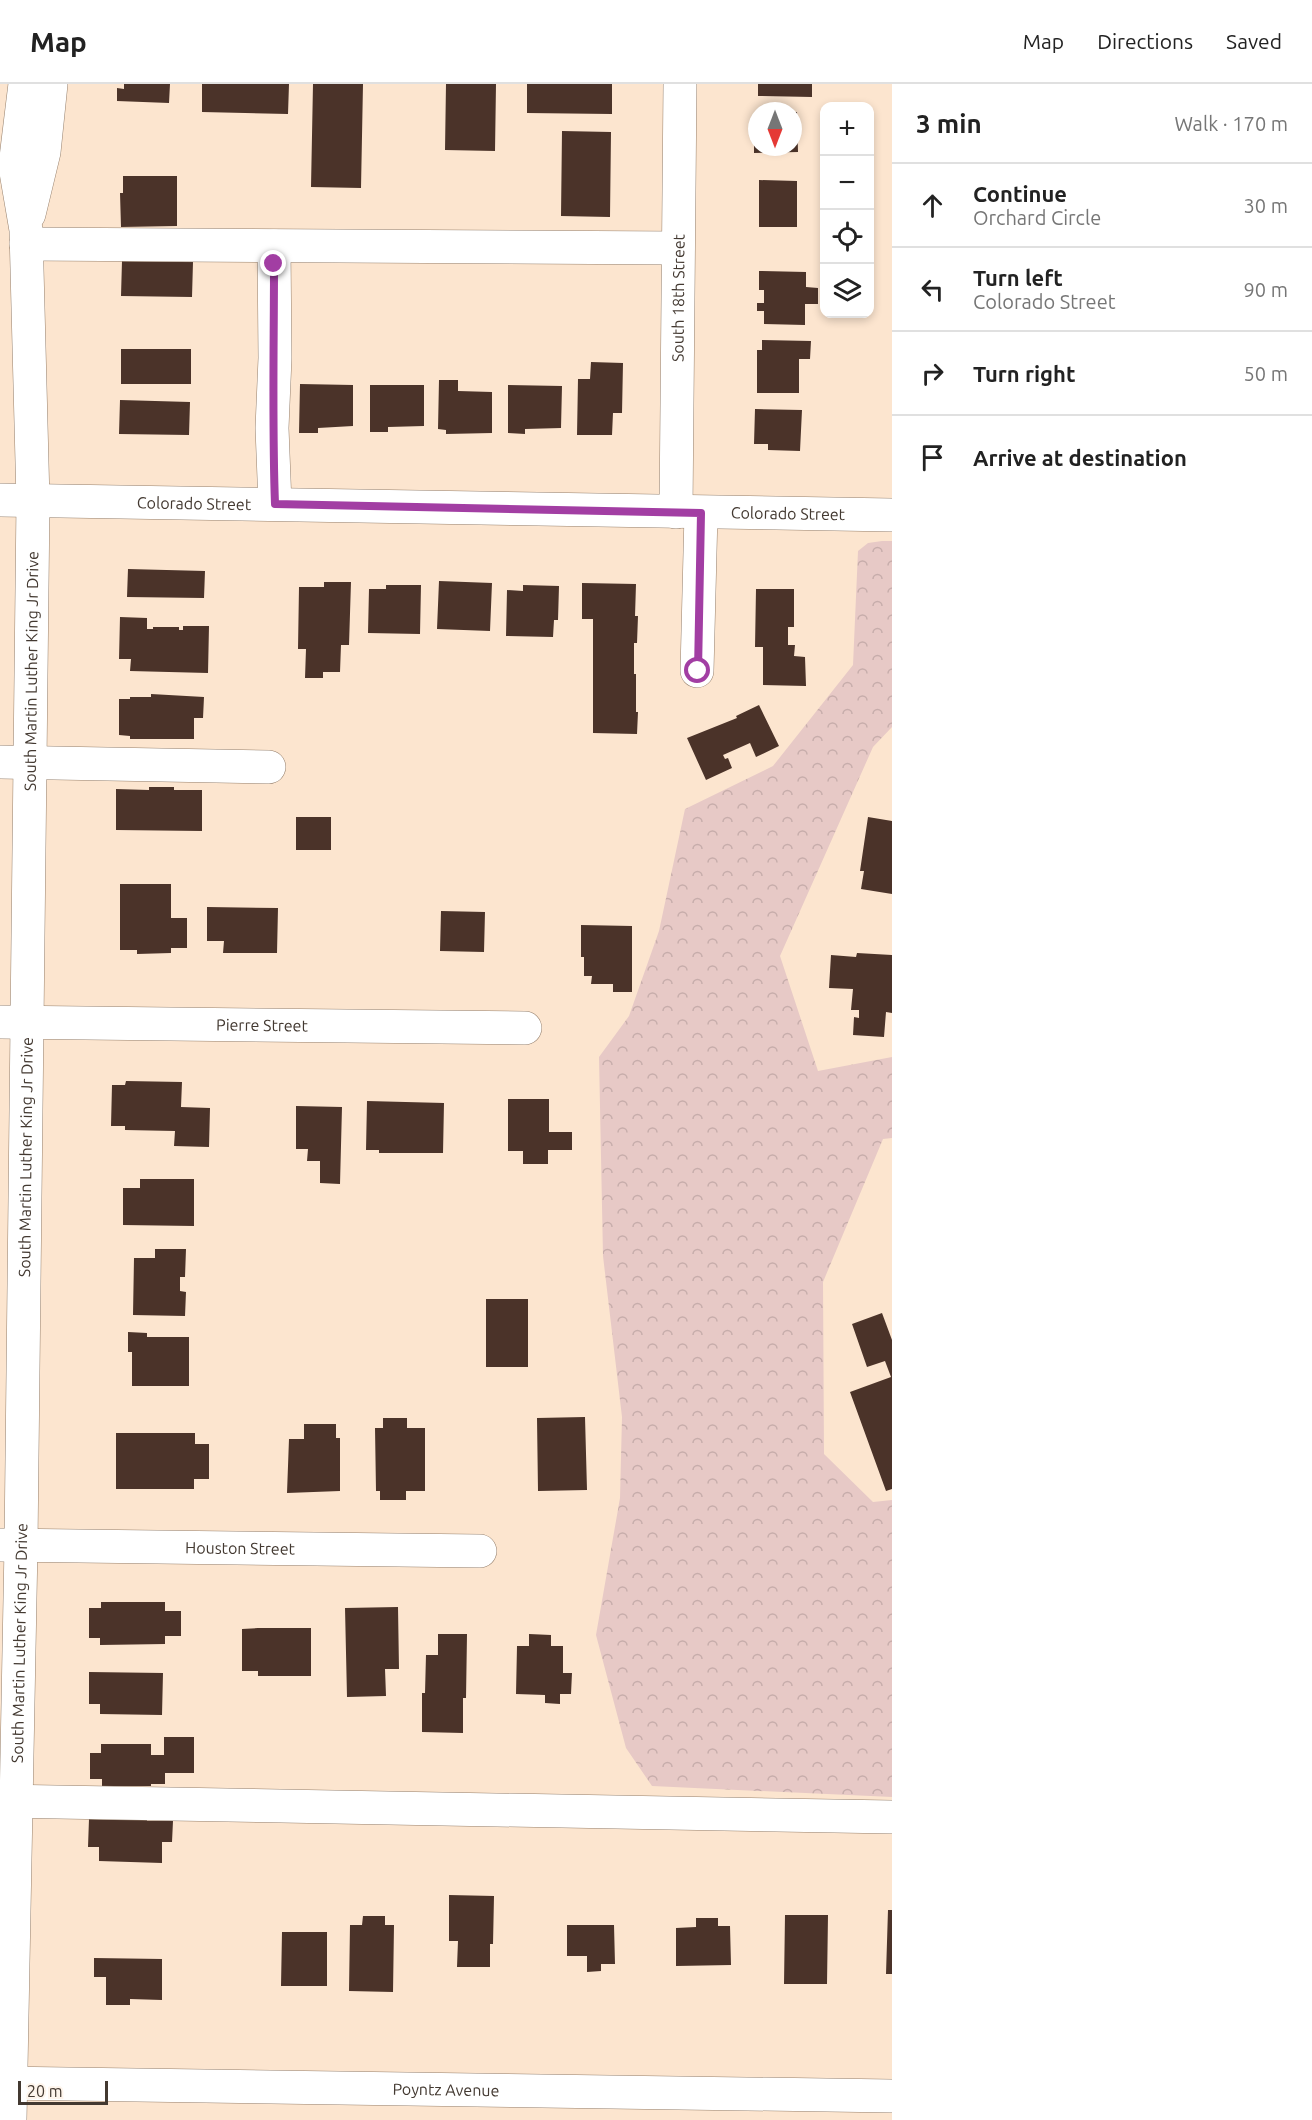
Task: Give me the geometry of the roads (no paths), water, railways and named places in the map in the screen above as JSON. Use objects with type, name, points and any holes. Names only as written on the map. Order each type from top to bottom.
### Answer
[{"type":"street","name":"South Martin Luther King Jr Drive","points":[[10,2120],[5,2083],[15,762],[33,501],[26,237],[15,166],[25,84]]},
{"type":"street","name":"South Martin Luther King Jr Drive","points":[[26,237],[44,152],[51,84]]},
{"type":"street","name":"South 18th Street","points":[[680,84],[678,248],[698,671]]},
{"type":"street","points":[[26,237],[274,246],[678,248]]},
{"type":"street","points":[[274,246],[275,358],[272,428],[275,504]]},
{"type":"street","name":"Colorado Street","points":[[0,500],[892,515]]},
{"type":"street","points":[[15,762],[269,766]]},
{"type":"street","name":"Pierre Street","points":[[13,1023],[525,1028]]},
{"type":"street","name":"Houston Street","points":[[10,1545],[480,1551]]},
{"type":"street","points":[[8,1801],[892,1817]]},
{"type":"street","name":"Poyntz Avenue","points":[[5,2083],[648,2107],[892,2096]]}]
